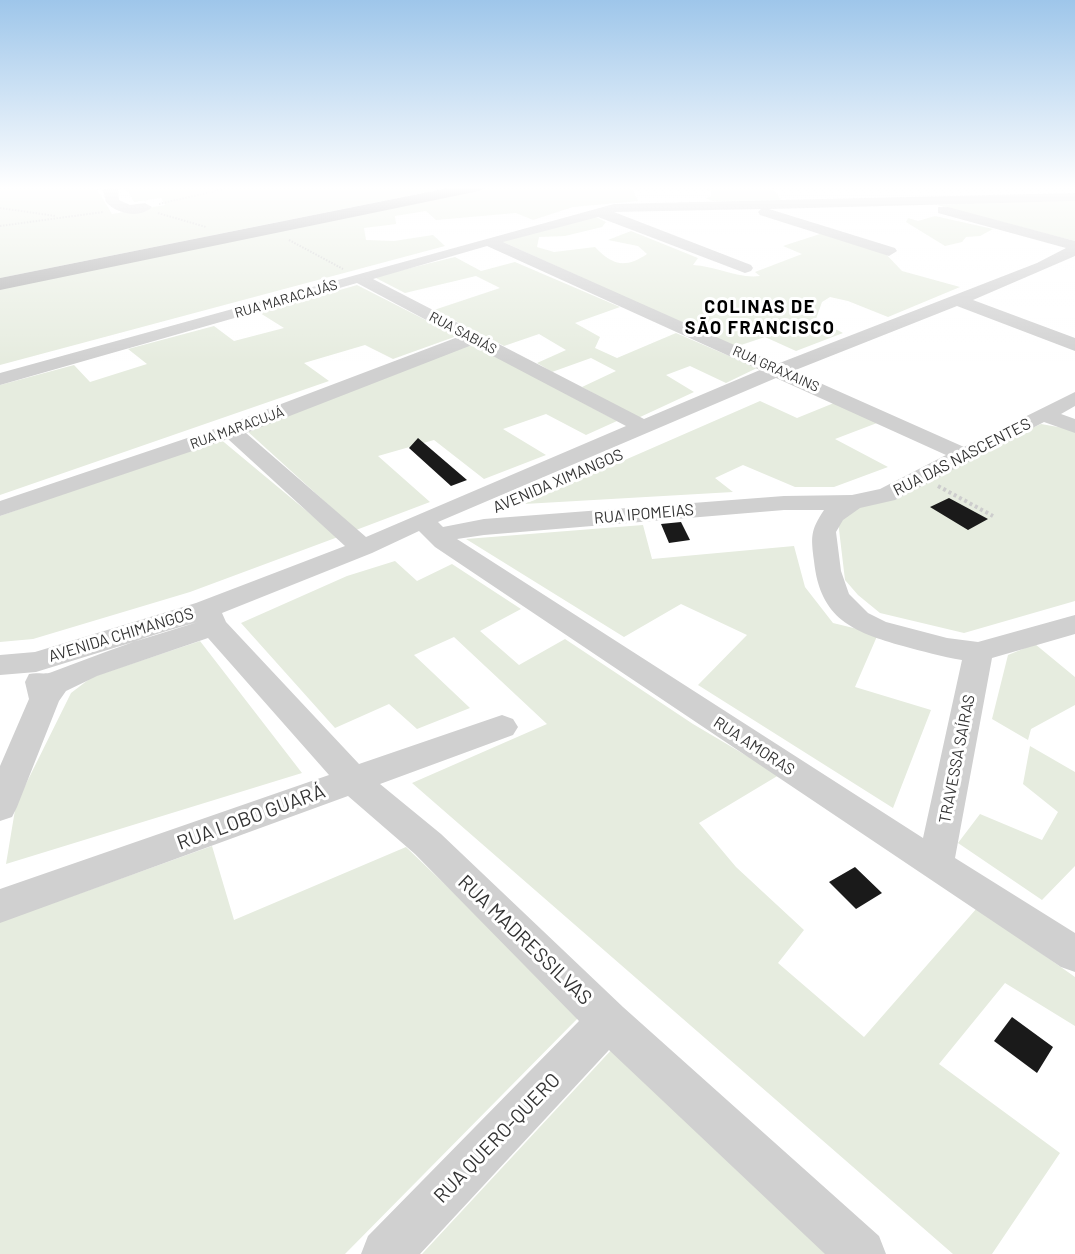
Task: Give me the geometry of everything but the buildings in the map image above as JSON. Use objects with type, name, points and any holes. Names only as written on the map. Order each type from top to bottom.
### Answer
[{"type":"main road","points":[[0,284],[193,245]]},
{"type":"street","name":"RUA MARACAJÁS","points":[[0,379],[476,245]]},
{"type":"street","name":"RUA GRAXAINS","points":[[496,245],[964,455]]},
{"type":"street","points":[[684,245],[745,268]]},
{"type":"street","points":[[868,245],[889,251]]},
{"type":"street","points":[[1029,245],[1071,260]]},
{"type":"street","name":"AVENIDA XIMANGOS","points":[[210,617],[363,548],[432,529],[645,428],[1071,260]]},
{"type":"street","name":"RUA SABIÁS","points":[[359,279],[645,428]]},
{"type":"street","points":[[965,302],[1075,345]]},
{"type":"street","name":"RUA MARACUJÁ","points":[[0,509],[231,431],[472,338]]},
{"type":"street","name":"AVENIDA XIMANGOS","points":[[0,807],[44,699],[55,683],[210,617],[432,529],[786,374]]},
{"type":"street","name":"RUA DAS NASCENTES","points":[[1075,398],[887,495],[852,502],[833,515],[823,532],[828,571],[843,607],[858,620],[876,629],[947,648],[978,652],[1075,624]]},
{"type":"street","points":[[1044,416],[1075,426]]},
{"type":"street","points":[[231,431],[363,548]]},
{"type":"street","name":"RUA IPOMEIAS","points":[[432,529],[554,522],[784,503],[852,502]]},
{"type":"street","name":"RUA AMORAS","points":[[432,529],[935,865],[1075,954]]},
{"type":"street","name":"AVENIDA CHIMANGOS","points":[[0,665],[36,662],[210,617]]},
{"type":"street","name":"RUA MADRESSILVAS","points":[[210,617],[354,781],[428,844],[608,1021],[861,1254]]},
{"type":"street","name":"TRAVESSA SAÍRAS","points":[[935,865],[978,652]]},
{"type":"street","points":[[36,662],[44,699]]},
{"type":"street","name":"RUA LOBO GUARÁ","points":[[0,906],[502,727]]},
{"type":"street","name":"RUA QUERO-QUERO","points":[[386,1254],[608,1021]]},
{"type":"path","points":[[296,245],[359,279]]},
{"type":"path","points":[[922,477],[993,516]]},
{"type":"shaded area","points":[[0,245],[166,245],[0,278]]},
{"type":"shaded area","points":[[206,245],[445,246],[0,365],[0,287]]},
{"type":"shaded area","points":[[509,245],[537,245],[537,247],[554,252],[595,247],[607,258],[625,263],[647,254],[638,246],[631,245],[665,245],[698,258],[693,265],[735,274],[760,276],[755,272],[802,254],[783,246],[788,245],[860,245],[884,252],[902,271],[960,287],[888,317],[848,301],[830,297],[822,302],[816,319],[843,333],[796,351],[765,337],[735,347]]},
{"type":"shaded area","points":[[455,257],[481,271],[515,262],[620,307],[575,323],[600,337],[595,348],[617,358],[676,333],[757,368],[726,383],[690,366],[666,375],[694,392],[638,418],[582,387],[616,371],[591,358],[552,372],[537,363],[566,350],[539,334],[504,346],[434,310],[500,288],[476,276],[405,293],[374,277]]},
{"type":"shaded area","points":[[357,285],[457,336],[393,359],[365,345],[304,363],[329,381],[0,495],[0,385],[74,365],[90,382],[147,364],[128,349],[214,326],[234,341],[284,328],[260,313]]},
{"type":"shaded area","points":[[473,344],[617,421],[586,435],[546,414],[503,429],[546,455],[484,479],[434,440],[378,456],[430,502],[356,530],[246,430]]},
{"type":"shaded area","points":[[760,401],[797,418],[834,403],[877,423],[835,439],[888,467],[834,487],[795,487],[743,465],[715,478],[733,492],[524,504]]},
{"type":"shaded area","points":[[1041,424],[1075,430],[1075,601],[964,633],[880,613],[858,595],[845,580],[838,521],[856,506]]},
{"type":"shaded area","points":[[219,438],[338,537],[190,592],[33,639],[0,642],[0,516]]},
{"type":"shaded area","points":[[643,525],[652,559],[794,546],[805,587],[833,623],[878,634],[855,687],[931,710],[893,808],[698,685],[747,635],[681,604],[624,637],[466,539]]},
{"type":"shaded area","points":[[395,561],[417,581],[452,564],[521,609],[480,631],[519,665],[565,639],[693,724],[779,775],[699,823],[736,867],[804,930],[778,963],[864,1037],[977,908],[1075,977],[1075,1026],[1005,983],[939,1064],[1060,1153],[992,1254],[953,1254],[412,783],[547,724],[454,637],[414,655],[470,708],[417,729],[389,704],[335,728],[241,623],[347,576]]},
{"type":"shaded area","points":[[200,641],[302,773],[6,864],[16,804],[71,693],[92,677]]},
{"type":"shaded area","points":[[1035,644],[1075,677],[1075,705],[1031,729],[1028,740],[992,719],[1008,655]]},
{"type":"shaded area","points":[[1030,746],[1075,772],[1075,866],[1042,900],[958,843],[980,814],[1042,840],[1058,812],[1023,784]]},
{"type":"shaded area","points":[[212,846],[234,920],[406,847],[581,1015],[345,1254],[0,1254],[0,922]]},
{"type":"shaded area","points":[[615,1046],[830,1254],[422,1254]]},
{"type":"district","name":"COLINAS DE SÃO FRANCISCO","points":[[760,317]]}]
